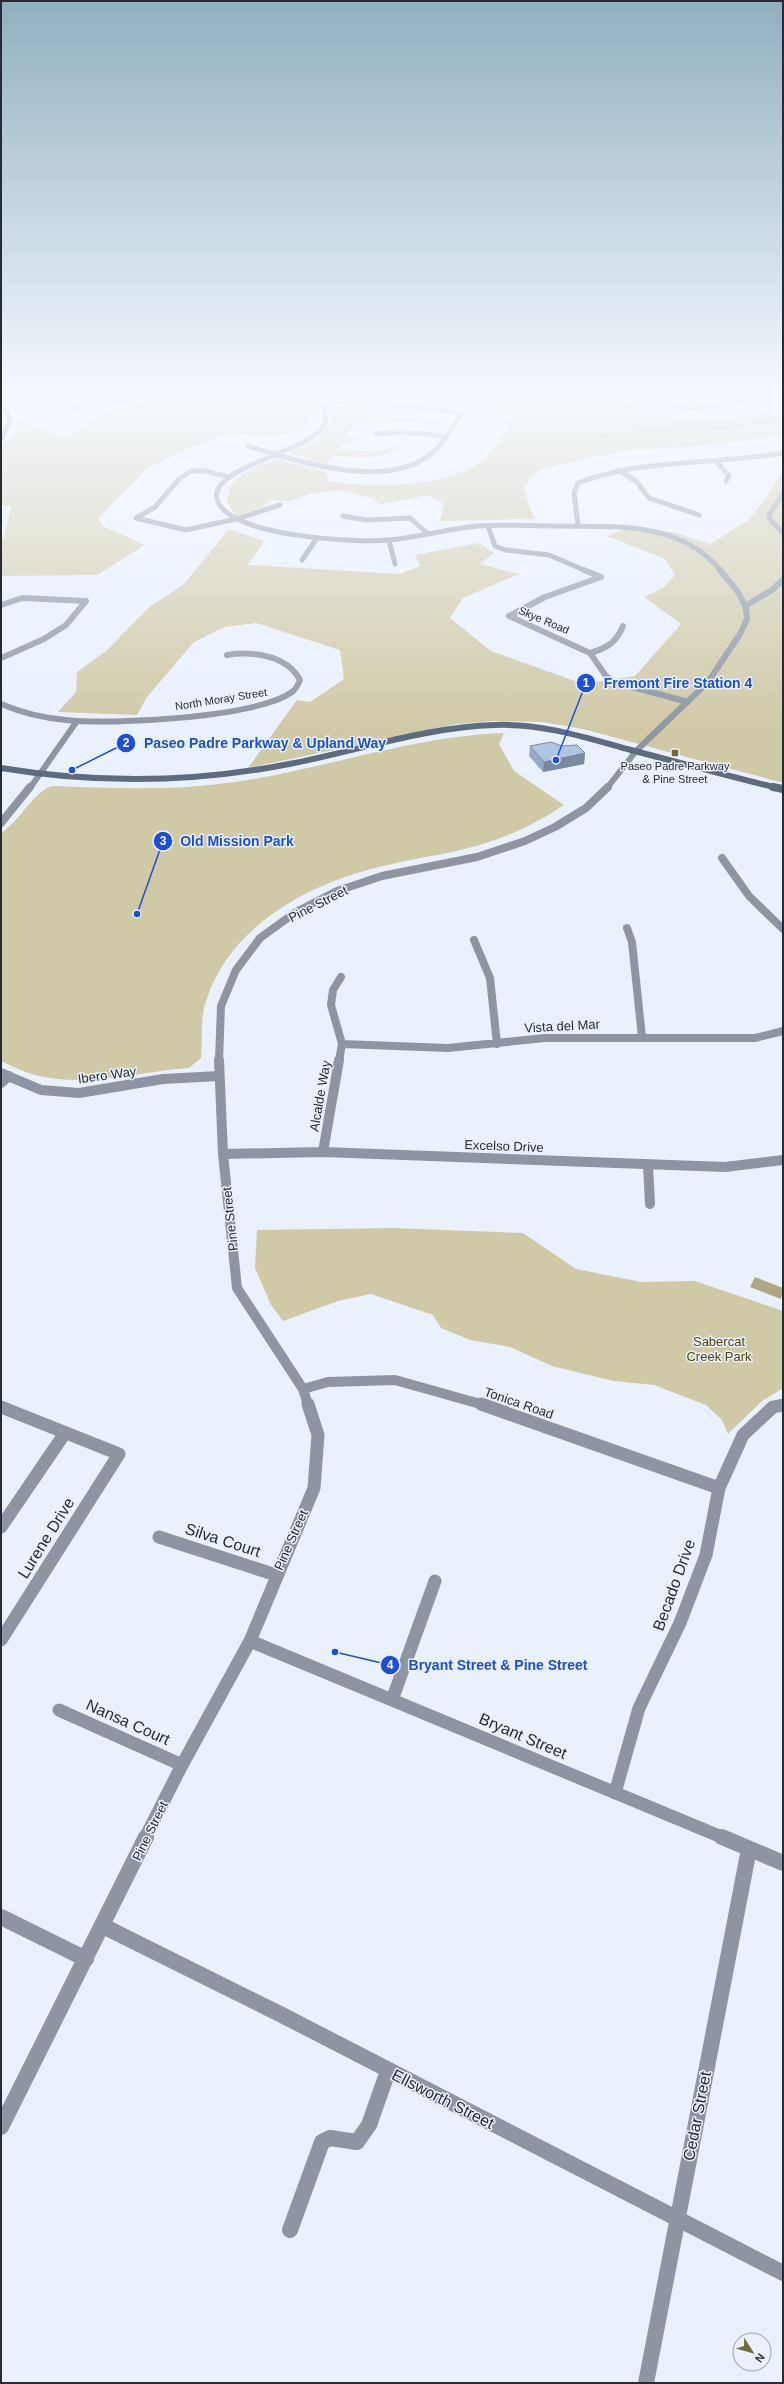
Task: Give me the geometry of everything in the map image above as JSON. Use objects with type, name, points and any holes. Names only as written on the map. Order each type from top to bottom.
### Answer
[{"type":"main road","points":[[1,768],[38,775],[157,780],[227,775],[291,764],[414,735],[458,727],[497,725],[538,727],[578,735],[783,789]]},
{"type":"street","points":[[152,509],[136,518],[186,530],[236,519],[267,509]]},
{"type":"street","points":[[224,509],[236,519],[276,533],[317,538],[389,540],[453,528],[488,526],[578,525],[637,527],[684,541],[701,550],[713,561],[738,592],[745,606],[772,590],[783,580]]},
{"type":"street","points":[[576,509],[578,525]]},
{"type":"street","points":[[680,509],[699,515]]},
{"type":"street","points":[[772,509],[768,515],[771,521],[783,533]]},
{"type":"street","points":[[343,516],[366,520],[410,518],[427,533]]},
{"type":"street","name":"Skye Road","points":[[488,526],[495,546],[506,550],[549,555],[601,577],[545,597],[509,616],[569,642],[590,653],[606,676],[614,682],[688,702]]},
{"type":"street","points":[[302,560],[317,538]]},
{"type":"street","points":[[389,540],[395,564]]},
{"type":"street","points":[[1,605],[22,598],[86,601],[60,628],[44,639],[2,656]]},
{"type":"street","name":"Pine Street","points":[[1,2127],[103,1926],[182,1765],[250,1641],[276,1575],[314,1488],[318,1435],[303,1389],[237,1288],[223,1154],[219,1076],[221,1006],[236,970],[260,938],[296,912],[337,891],[382,876],[477,856],[525,841],[555,827],[586,808],[604,792],[636,751],[708,682],[740,634],[747,619],[745,606]]},
{"type":"street","points":[[590,653],[608,647],[619,638],[623,626]]},
{"type":"street","name":"North Moray Street","points":[[77,721],[108,722],[152,719],[266,704],[290,694],[297,687],[300,680],[298,673],[291,667],[275,660],[249,653],[227,655]]},
{"type":"street","points":[[1,704],[39,716],[77,721],[21,800],[1,822]]},
{"type":"street","points":[[722,858],[733,878],[771,919],[783,929]]},
{"type":"street","points":[[626,928],[632,942],[642,1037]]},
{"type":"street","points":[[474,940],[484,956],[494,986],[497,1044]]},
{"type":"street","points":[[341,977],[333,990],[331,1005],[342,1044]]},
{"type":"street","name":"Vista del Mar","points":[[342,1044],[448,1048],[545,1038],[755,1038],[783,1031]]},
{"type":"street","name":"Alcalde Way","points":[[323,1152],[342,1044]]},
{"type":"street","points":[[1,1083],[5,1075]]},
{"type":"street","name":"Ibero Way","points":[[5,1075],[41,1090],[79,1093],[163,1079],[219,1076]]},
{"type":"street","name":"Excelso Drive","points":[[223,1154],[323,1152],[725,1167],[783,1160]]},
{"type":"street","points":[[648,1165],[650,1204]]},
{"type":"street","name":"Tonica Road","points":[[303,1389],[328,1382],[395,1380],[473,1401],[719,1488]]},
{"type":"street","name":"Becado Drive","points":[[615,1793],[638,1708],[680,1623],[706,1554],[719,1488],[743,1434],[773,1407],[783,1405]]},
{"type":"street","points":[[1,1407],[65,1433],[6,1511],[1,1527]]},
{"type":"street","name":"Lurene Drive","points":[[1,1640],[119,1454],[65,1433]]},
{"type":"street","name":"Silva Court","points":[[159,1537],[276,1575]]},
{"type":"street","points":[[392,1700],[435,1581]]},
{"type":"street","name":"Bryant Street","points":[[250,1641],[783,1863]]},
{"type":"street","name":"Nansa Court","points":[[59,1710],[182,1765]]},
{"type":"street","name":"Cedar Street","points":[[646,2383],[749,1850]]},
{"type":"street","points":[[1,1917],[86,1959]]},
{"type":"street","name":"Ellsworth Street","points":[[103,1926],[783,2273]]},
{"type":"street","points":[[290,2230],[322,2142],[330,2138],[357,2142],[369,2124],[388,2071]]},
{"type":"green space","points":[[10,509],[107,509],[98,518],[103,526],[145,545],[97,575],[1,576],[1,538],[4,538]]},
{"type":"green space","points":[[232,509],[256,509],[236,516]]},
{"type":"green space","points":[[443,509],[531,509],[534,519],[440,521]]},
{"type":"green space","points":[[757,509],[783,509],[783,783],[583,729],[542,722],[494,721],[457,724],[248,768],[297,700],[310,702],[344,679],[340,650],[256,623],[224,627],[194,642],[147,697],[137,715],[58,712],[76,692],[77,672],[106,651],[149,607],[183,585],[229,529],[264,541],[248,565],[400,574],[420,566],[415,555],[479,543],[494,553],[480,564],[519,574],[463,598],[450,618],[491,651],[583,684],[635,676],[681,624],[644,597],[664,587],[675,575],[665,559],[608,536],[626,528],[673,532],[710,544],[747,521]]},
{"type":"green space","points":[[504,733],[499,744],[514,771],[564,805],[509,835],[463,850],[396,863],[355,874],[301,896],[276,911],[253,929],[234,950],[218,974],[204,1007],[201,1058],[189,1068],[93,1080],[73,1080],[54,1079],[35,1075],[22,1071],[1,1061],[1,833],[8,828],[45,789],[52,786],[161,788],[205,786],[262,778],[434,740]]},
{"type":"green space","name":"Sabercat Creek Park","points":[[394,1228],[523,1233],[576,1269],[641,1282],[695,1281],[783,1311],[783,1388],[761,1402],[728,1434],[722,1420],[706,1405],[654,1385],[613,1381],[552,1366],[510,1347],[470,1340],[441,1328],[433,1315],[371,1294],[338,1301],[283,1321],[271,1305],[255,1268],[257,1230]]},
{"type":"shaded area","points":[[755,1277],[783,1288],[781,1299],[750,1287]]},
{"type":"building","points":[[551,742],[562,746],[577,745],[585,753],[544,762],[530,746]]},
{"type":"place","name":"Paseo Padre Parkway & Pine Street","points":[[675,753]]},
{"type":"place","name":"Fremont Fire Station 4","points":[[556,760]]},
{"type":"place","name":"Paseo Padre Parkway & Upland Way","points":[[72,770]]},
{"type":"place","name":"Old Mission Park","points":[[137,914]]},
{"type":"place","name":"Bryant Street & Pine Street","points":[[335,1652]]}]
